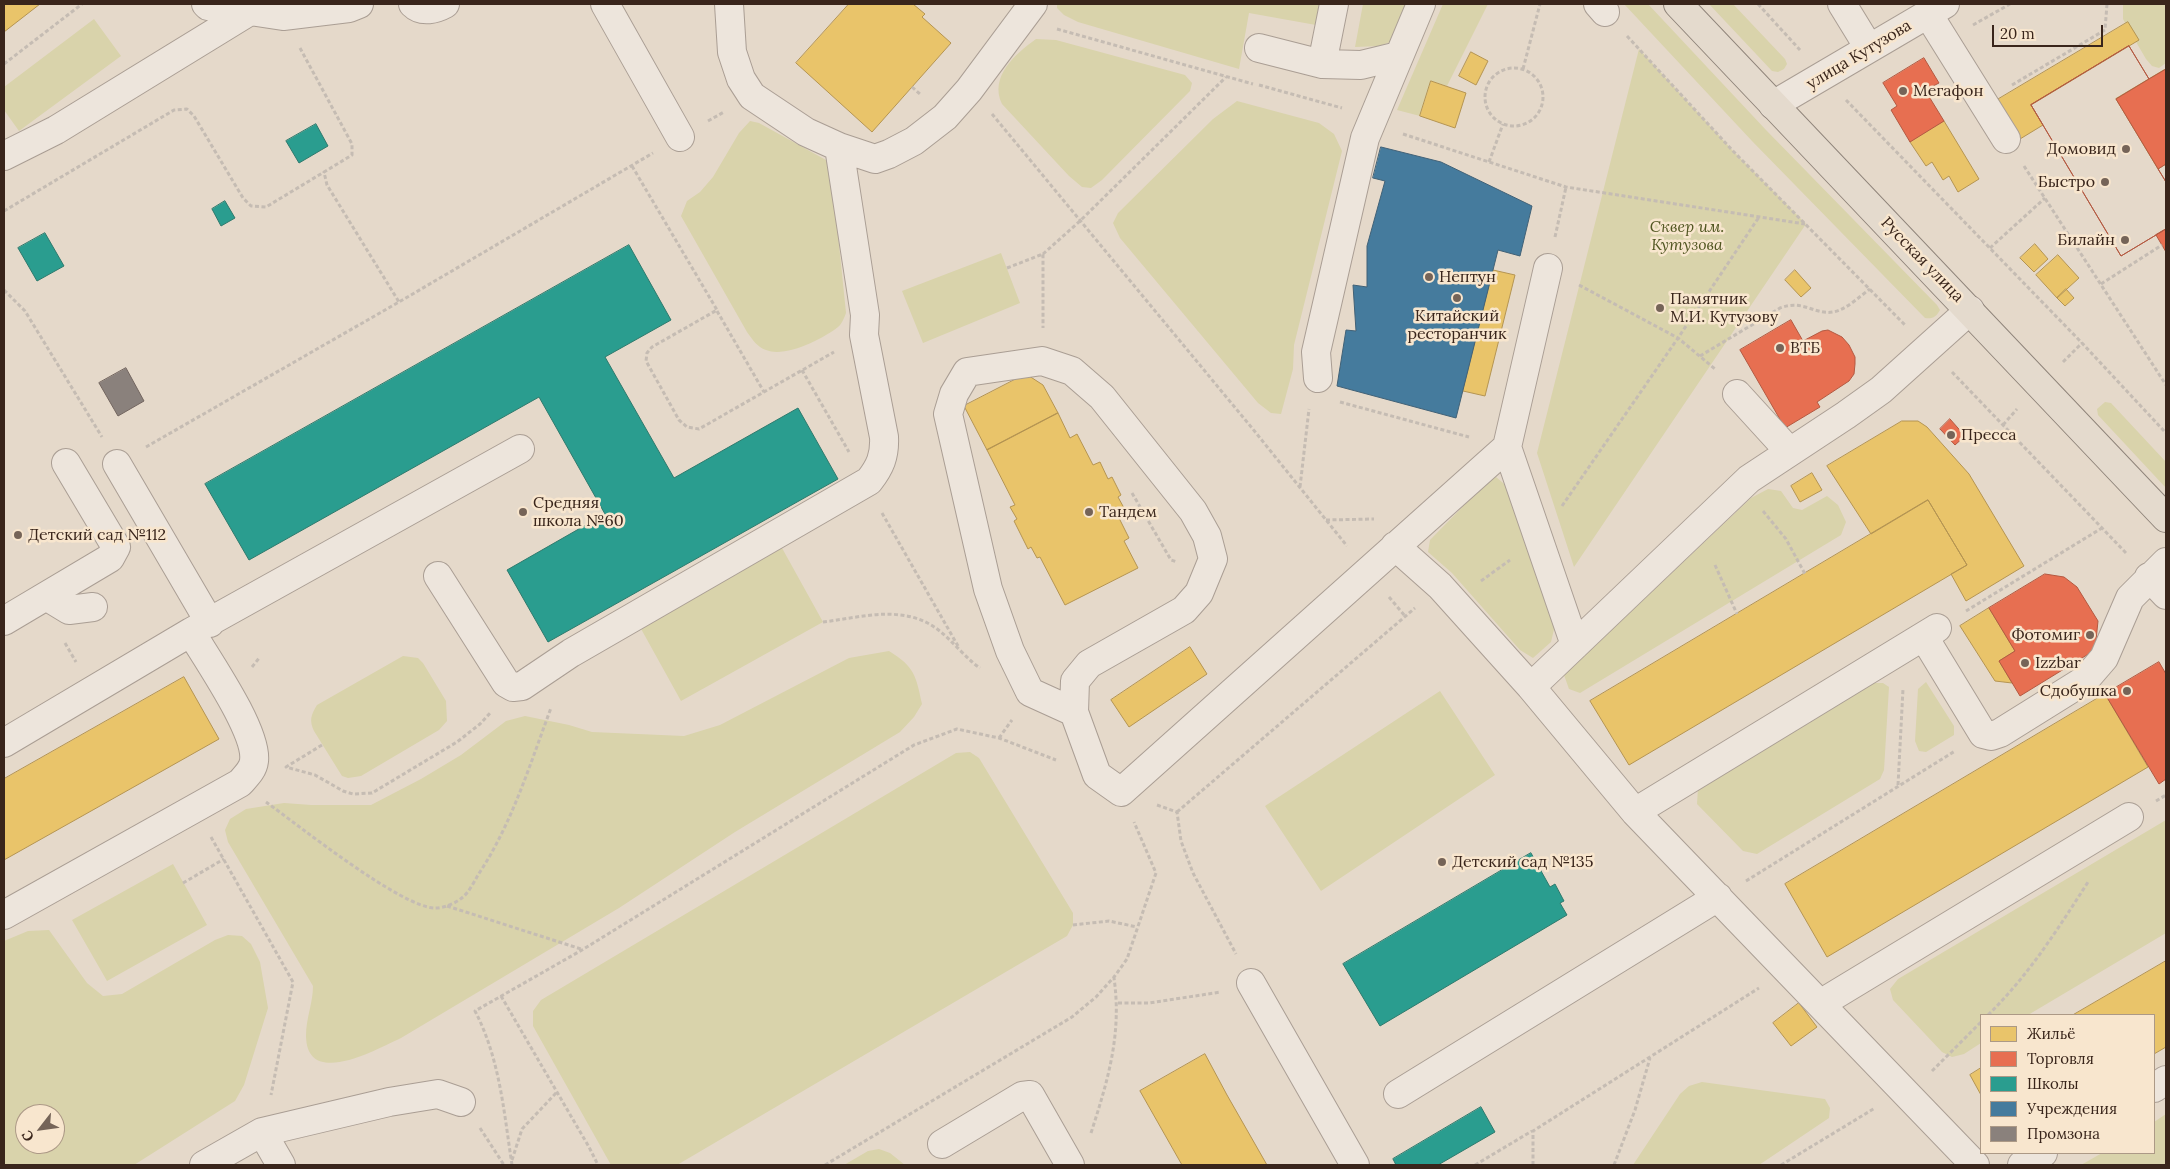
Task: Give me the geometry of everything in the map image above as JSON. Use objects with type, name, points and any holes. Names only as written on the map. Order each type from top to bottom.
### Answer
[{"type":"main road","name":"Русская улица","points":[[1678,4],[2166,518]]},
{"type":"street","points":[[206,4],[208,6],[265,11],[348,8],[359,4]]},
{"type":"street","points":[[413,4],[416,7],[434,10],[445,4]]},
{"type":"street","points":[[605,4],[680,137]]},
{"type":"street","points":[[729,4],[732,52],[741,79],[752,96],[806,132],[839,147],[874,159],[889,154],[914,141],[951,110],[969,90],[1027,12]]},
{"type":"street","points":[[1322,64],[1334,4]]},
{"type":"street","points":[[1318,378],[1316,352],[1365,138],[1421,4]]},
{"type":"street","points":[[1842,4],[1869,48]]},
{"type":"street","points":[[1937,9],[1984,102],[2006,139]]},
{"type":"street","name":"улица Кутузова","points":[[1773,105],[1937,9]]},
{"type":"street","points":[[4,156],[56,130],[265,11]]},
{"type":"street","points":[[1259,48],[1322,64],[1361,65],[1398,56]]},
{"type":"street","points":[[438,576],[506,683],[512,687],[522,686],[571,653],[865,483],[878,470],[885,451],[884,438],[864,334],[865,315],[839,147]]},
{"type":"street","points":[[1548,268],[1506,447],[1575,644]]},
{"type":"street","points":[[1531,687],[1749,479],[1874,395],[1929,349],[1970,310]]},
{"type":"street","points":[[1074,712],[1030,692],[1017,665],[988,588],[948,414],[954,394],[967,372],[1042,361],[1072,371],[1102,397],[1193,511],[1207,536],[1213,559],[1200,594],[1184,610],[1090,664],[1074,681],[1074,712],[1097,774],[1121,792],[1506,447]]},
{"type":"street","points":[[1737,394],[1788,451]]},
{"type":"street","points":[[4,742],[200,628],[520,450]]},
{"type":"street","points":[[4,621],[110,558],[116,547],[66,462]]},
{"type":"street","points":[[4,915],[240,783],[254,763],[254,753],[246,727],[200,628],[117,464]]},
{"type":"street","points":[[1395,546],[1440,586],[1531,687],[1635,812],[1976,1165]]},
{"type":"street","points":[[1635,812],[1922,638],[1983,734],[1991,736],[2000,733],[2085,680],[2095,671],[2104,658],[2130,598],[2160,578]]},
{"type":"street","points":[[46,596],[69,610],[93,607]]},
{"type":"street","points":[[1820,1004],[2129,817]]},
{"type":"street","points":[[1398,1094],[1718,897]]},
{"type":"street","points":[[1251,983],[1355,1165]]},
{"type":"street","points":[[2155,1087],[2166,1080]]},
{"type":"street","points":[[204,1165],[262,1132],[389,1102],[438,1094],[461,1102]]},
{"type":"street","points":[[942,1144],[1022,1096],[1030,1094],[1070,1165]]},
{"type":"street","points":[[262,1132],[281,1165]]},
{"type":"street","points":[[2022,1165],[2041,1154]]},
{"type":"path","points":[[4,64],[82,4]]},
{"type":"path","points":[[1523,69],[1540,4]]},
{"type":"path","points":[[1758,4],[1823,76],[2166,433]]},
{"type":"path","points":[[1984,102],[2105,30],[2107,4]]},
{"type":"path","points":[[1601,8],[1733,151],[1929,349],[2102,528],[2160,578]]},
{"type":"path","points":[[4,212],[174,110],[187,109],[194,116],[243,198],[251,206],[266,207],[352,155],[352,144],[265,11]]},
{"type":"path","points":[[1027,12],[1227,76],[1346,109]]},
{"type":"path","points":[[1503,69],[1523,69],[1539,81],[1544,99],[1542,108],[1537,116],[1521,126],[1503,124],[1494,119],[1486,107],[1485,91],[1488,82],[1503,69]]},
{"type":"path","points":[[1007,268],[1043,254],[1080,221],[1227,76]]},
{"type":"path","points":[[117,464],[400,302],[752,96]]},
{"type":"path","points":[[1489,162],[1503,124]]},
{"type":"path","points":[[1004,128],[1326,520]]},
{"type":"path","points":[[2006,139],[2166,385]]},
{"type":"path","points":[[1423,140],[1566,187],[1806,224]]},
{"type":"path","points":[[632,166],[764,392]]},
{"type":"path","points":[[324,172],[327,185],[400,302]]},
{"type":"path","points":[[1566,187],[1548,268],[1678,338],[1718,372],[1737,394]]},
{"type":"path","points":[[1990,248],[2045,198]]},
{"type":"path","points":[[1477,583],[1538,540],[1678,338],[1758,217]]},
{"type":"path","points":[[2101,284],[2162,245]]},
{"type":"path","points":[[1042,361],[1043,254]]},
{"type":"path","points":[[1700,356],[1780,308],[1790,304],[1831,313],[1839,311],[1870,289]]},
{"type":"path","points":[[4,290],[25,311],[91,419]]},
{"type":"path","points":[[717,310],[652,347],[647,353],[646,361],[679,420],[693,430],[700,429],[864,334]]},
{"type":"path","points":[[802,370],[958,646]]},
{"type":"path","points":[[1318,378],[1324,391],[1336,401],[1506,447]]},
{"type":"path","points":[[1300,487],[1309,409],[1318,378]]},
{"type":"path","points":[[1760,471],[1760,500],[1764,515],[1786,539],[1805,574]]},
{"type":"path","points":[[1132,493],[1171,560],[1208,574]]},
{"type":"path","points":[[1966,611],[2102,528]]},
{"type":"path","points":[[1715,565],[1737,614]]},
{"type":"path","points":[[1177,812],[1440,586]]},
{"type":"path","points":[[823,622],[890,613],[914,616],[930,623],[958,646],[978,667],[990,671],[1017,665]]},
{"type":"path","points":[[1898,786],[1922,638]]},
{"type":"path","points":[[240,783],[390,890],[415,903],[434,908],[447,906],[464,896],[486,862],[503,830],[527,772],[571,653]]},
{"type":"path","points":[[322,745],[286,767],[314,775],[343,791],[353,794],[372,793],[457,742],[480,724],[512,687]]},
{"type":"path","points":[[512,1164],[503,1102],[494,1061],[487,1033],[475,1011],[582,950],[914,745],[958,730],[999,738],[1097,774]]},
{"type":"path","points":[[1718,897],[1983,734]]},
{"type":"path","points":[[1121,792],[1177,812]]},
{"type":"path","points":[[825,1165],[1072,1017],[1114,977],[1127,959],[1156,873],[1121,792]]},
{"type":"path","points":[[2159,799],[2166,795]]},
{"type":"path","points":[[196,809],[293,982],[272,1089]]},
{"type":"path","points":[[1118,1003],[1148,1003],[1209,995],[1251,983],[1193,873],[1181,841],[1177,812]]},
{"type":"path","points":[[183,883],[224,859]]},
{"type":"path","points":[[1989,1014],[2004,1000],[2049,943],[2092,876]]},
{"type":"path","points":[[447,906],[582,950]]},
{"type":"path","points":[[1073,925],[1109,921],[1137,927]]},
{"type":"path","points":[[1475,1165],[1533,1131],[1788,970]]},
{"type":"path","points":[[1089,1139],[1107,1083],[1116,1034],[1118,1003],[1114,977]]},
{"type":"path","points":[[501,996],[590,1147],[598,1165]]},
{"type":"path","points":[[1932,1072],[1980,1023]]},
{"type":"path","points":[[1614,1165],[1636,1110],[1650,1057]]},
{"type":"path","points":[[1781,1165],[1904,1091]]},
{"type":"path","points":[[512,1164],[522,1129],[557,1092]]},
{"type":"path","points":[[461,1102],[494,1147],[504,1165]]},
{"type":"path","points":[[1533,1131],[1533,1165]]},
{"type":"green space","points":[[1057,4],[1320,4],[1316,25],[1249,13],[1239,69],[1078,22],[1064,15],[1057,8]]},
{"type":"green space","points":[[1363,4],[1406,4],[1392,41],[1380,46],[1355,47]]},
{"type":"green space","points":[[1443,4],[1488,4],[1447,86],[1431,81],[1420,116],[1397,110]]},
{"type":"green space","points":[[1624,4],[1648,4],[1766,130],[1937,305],[1940,310],[1936,316],[1925,318],[1752,141]]},
{"type":"green space","points":[[1709,4],[1733,4],[1785,59],[1787,64],[1784,69],[1778,72],[1772,71]]},
{"type":"green space","points":[[2123,4],[2166,4],[2166,63],[2159,68],[2152,66],[2146,59],[2129,30],[2123,19]]},
{"type":"green space","points":[[94,19],[121,56],[19,131],[4,110],[4,87]]},
{"type":"green space","points":[[1036,39],[1056,40],[1185,75],[1192,83],[1190,91],[1102,180],[1091,188],[1082,187],[1069,176],[1002,104],[999,85],[1006,67]]},
{"type":"green space","name":"Cквер им. Кутузова","points":[[1639,49],[1733,151],[1806,224],[1574,567],[1537,453]]},
{"type":"green space","points":[[1237,101],[1319,123],[1334,134],[1342,151],[1294,345],[1293,369],[1281,414],[1271,413],[1258,403],[1120,238],[1113,223],[1118,213],[1213,119]]},
{"type":"green space","points":[[750,121],[759,123],[826,160],[832,176],[846,313],[841,324],[831,332],[804,346],[783,351],[774,352],[763,349],[751,338],[681,216],[687,201],[700,192],[713,177],[739,133]]},
{"type":"green space","points":[[1001,253],[1020,303],[923,343],[902,291]]},
{"type":"green space","points":[[2105,402],[2111,403],[2166,462],[2166,488],[2098,415],[2097,409]]},
{"type":"green space","points":[[1496,477],[1509,488],[1555,625],[1551,642],[1533,658],[1520,650],[1452,573],[1428,552],[1430,540],[1487,482]]},
{"type":"green space","points":[[1768,489],[1781,491],[1793,508],[1802,510],[1827,496],[1838,505],[1846,522],[1841,535],[1580,693],[1569,689],[1564,675],[1751,498]]},
{"type":"green space","points":[[782,548],[823,622],[681,701],[640,627]]},
{"type":"green space","points":[[889,651],[904,662],[913,673],[922,704],[914,717],[900,732],[735,832],[619,908],[401,1038],[376,1050],[345,1061],[330,1063],[318,1060],[309,1052],[306,1029],[313,986],[228,842],[225,830],[230,819],[246,809],[284,803],[371,805],[421,779],[461,755],[506,721],[525,716],[592,732],[684,736],[720,725],[849,658]]},
{"type":"green space","points":[[403,656],[418,658],[423,663],[446,701],[447,721],[439,730],[361,776],[348,778],[342,776],[312,727],[311,718],[313,712],[317,705]]},
{"type":"green space","points":[[1926,682],[1954,726],[1954,735],[1926,752],[1919,751],[1915,741],[1918,689]]},
{"type":"green space","points":[[1872,683],[1883,683],[1889,687],[1884,770],[1880,779],[1757,854],[1743,851],[1697,804],[1698,788]]},
{"type":"green space","points":[[1440,691],[1495,775],[1321,891],[1265,806]]},
{"type":"green space","points":[[970,752],[979,758],[1073,913],[1073,925],[1067,936],[677,1165],[611,1165],[533,1026],[533,1011],[541,1000],[956,753]]},
{"type":"green space","points":[[2166,820],[2166,933],[2030,1014],[1980,1014],[1980,1044],[1964,1054],[1952,1057],[1942,1052],[1893,1000],[1890,989],[1898,979]]},
{"type":"green space","points":[[173,864],[207,925],[107,981],[72,920]]},
{"type":"green space","points":[[49,930],[87,983],[103,996],[122,994],[215,940],[228,935],[242,936],[251,944],[260,962],[268,1008],[244,1085],[235,1101],[134,1165],[4,1165],[4,941],[28,931]]},
{"type":"green space","points":[[1702,1082],[1825,1099],[1830,1108],[1829,1118],[1759,1165],[1633,1165],[1680,1094],[1689,1086]]},
{"type":"green space","points":[[2166,1114],[2166,1165],[2081,1165],[2100,1154],[2155,1154],[2155,1121]]},
{"type":"green space","points":[[879,1149],[890,1153],[905,1165],[844,1165],[868,1151]]},
{"type":"building: Жильё","points":[[4,4],[40,4],[4,32]]},
{"type":"building: Жильё","points":[[849,4],[913,4],[925,14],[922,17],[951,43],[872,132],[796,63]]},
{"type":"building: Жильё","points":[[2128,22],[2139,40],[2031,105],[2043,125],[2020,139],[1997,100]]},
{"type":"building: Жильё","points":[[1471,52],[1488,61],[1476,85],[1459,76]]},
{"type":"building: Жильё","points":[[2166,69],[2166,164],[2158,169],[2116,99]]},
{"type":"building: Жильё","points":[[1431,81],[1466,93],[1455,128],[1420,116]]},
{"type":"building: Жильё","points":[[1944,121],[1979,179],[1958,192],[1949,176],[1943,180],[1932,162],[1926,166],[1910,142]]},
{"type":"building: Жильё","points":[[2035,244],[2048,259],[2034,272],[2020,258]]},
{"type":"building: Жильё","points":[[2058,255],[2079,278],[2057,298],[2036,275]]},
{"type":"building: Жильё","points":[[1493,270],[1515,275],[1485,396],[1463,391]]},
{"type":"building: Жильё","points":[[1795,270],[1811,288],[1801,297],[1785,280]]},
{"type":"building: Жильё","points":[[2066,289],[2074,298],[2065,306],[2057,298]]},
{"type":"building: Жильё","points":[[1026,374],[1043,385],[1058,413],[987,450],[964,406]]},
{"type":"building: Жильё","points":[[1058,413],[1070,438],[1077,434],[1093,465],[1100,462],[1108,479],[1112,477],[1121,495],[1118,497],[1124,508],[1116,512],[1129,538],[1124,541],[1138,568],[1065,605],[1040,557],[1037,558],[1031,547],[1028,549],[1014,521],[1017,519],[1010,507],[1015,505],[987,450]]},
{"type":"building: Жильё","points":[[1902,421],[1918,421],[1927,427],[1969,474],[2024,566],[1966,601],[1951,574],[1967,565],[1928,500],[1871,534],[1827,466]]},
{"type":"building: Жильё","points":[[1812,473],[1822,490],[1800,502],[1791,486]]},
{"type":"building: Жильё","points":[[1928,500],[1967,565],[1629,765],[1590,701]]},
{"type":"building: Жильё","points":[[1989,608],[2015,651],[1999,661],[2012,683],[1995,681],[1960,626]]},
{"type":"building: Жильё","points":[[1190,647],[1207,674],[1129,727],[1111,700]]},
{"type":"building: Жильё","points":[[184,677],[219,739],[4,860],[4,779]]},
{"type":"building: Жильё","points":[[2105,694],[2148,767],[1827,957],[1785,884]]},
{"type":"building: Жильё","points":[[2166,961],[2166,1047],[2155,1053],[2155,1014],[2075,1014]]},
{"type":"building: Жильё","points":[[1799,1003],[1817,1027],[1791,1046],[1773,1023]]},
{"type":"building: Жильё","points":[[1205,1054],[1267,1165],[1182,1165],[1140,1091]]},
{"type":"building: Жильё","points":[[1980,1069],[1980,1093],[1970,1075]]},
{"type":"building: Торговля","points":[[2129,46],[2149,79],[2166,69],[2166,164],[2158,169],[2166,182],[2166,229],[2121,256],[2031,105]]},
{"type":"building: Торговля","points":[[2129,46],[2149,79],[2116,99],[2166,182],[2166,229],[2121,256],[2031,105]]},
{"type":"building: Торговля","points":[[1924,58],[1939,83],[1925,90],[1944,121],[1910,142],[1891,110],[1897,106],[1883,83]]},
{"type":"building: Торговля","points":[[2166,229],[2166,252],[2156,235]]},
{"type":"building: Торговля","points":[[1791,320],[1803,341],[1822,331],[1828,330],[1842,337],[1849,345],[1855,357],[1855,364],[1854,374],[1849,381],[1817,402],[1820,407],[1785,428],[1740,350]]},
{"type":"building: Торговля","points":[[1950,419],[1965,436],[1955,445],[1940,429]]},
{"type":"building: Торговля","points":[[2045,574],[2064,577],[2077,587],[2098,621],[2095,650],[2020,696],[1999,661],[2015,651],[1989,608]]},
{"type":"building: Торговля","points":[[2159,662],[2166,674],[2166,779],[2159,784],[2105,694]]},
{"type":"building: Школы","points":[[316,124],[328,146],[299,163],[286,141]]},
{"type":"building: Школы","points":[[225,201],[235,218],[221,226],[212,209]]},
{"type":"building: Школы","points":[[45,233],[64,266],[37,281],[18,248]]},
{"type":"building: Школы","points":[[629,245],[671,320],[605,357],[674,478],[798,408],[838,479],[548,642],[507,570],[605,514],[539,397],[249,560],[205,484]]},
{"type":"building: Школы","points":[[1531,853],[1550,887],[1555,884],[1564,901],[1560,903],[1567,915],[1380,1026],[1343,964]]},
{"type":"building: Школы","points":[[1481,1107],[1495,1132],[1438,1165],[1396,1165],[1393,1159]]},
{"type":"building: Учреждения","name":"Нептун","points":[[1381,147],[1441,162],[1532,206],[1520,256],[1498,250],[1456,418],[1337,386],[1346,330],[1356,331],[1353,285],[1367,287],[1367,246],[1385,181],[1373,178]]},
{"type":"building: Промзона","points":[[126,368],[144,401],[118,416],[99,383]]},
{"type":"place","name":"Мегафон","points":[[1903,91]]},
{"type":"place","name":"Домовид","points":[[2126,149]]},
{"type":"place","name":"Быстро","points":[[2105,182]]},
{"type":"place","name":"Билайн","points":[[2125,240]]},
{"type":"place","name":"Нептун","points":[[1429,277]]},
{"type":"place","name":"Китайский ресторанчик","points":[[1457,298]]},
{"type":"place","name":"Памятник М.И. Кутузову","points":[[1660,308]]},
{"type":"place","name":"ВТБ","points":[[1780,348]]},
{"type":"place","name":"Пресса","points":[[1951,435]]},
{"type":"place","name":"Средняя школа №60","points":[[523,512]]},
{"type":"place","name":"Тандем","points":[[1089,512]]},
{"type":"place","name":"Детский сад №112","points":[[18,535]]},
{"type":"place","name":"Фотомиг","points":[[2090,635]]},
{"type":"place","name":"Izzbar","points":[[2025,663]]},
{"type":"place","name":"Сдобушка","points":[[2127,691]]},
{"type":"place","name":"Детский сад №135","points":[[1442,862]]}]
